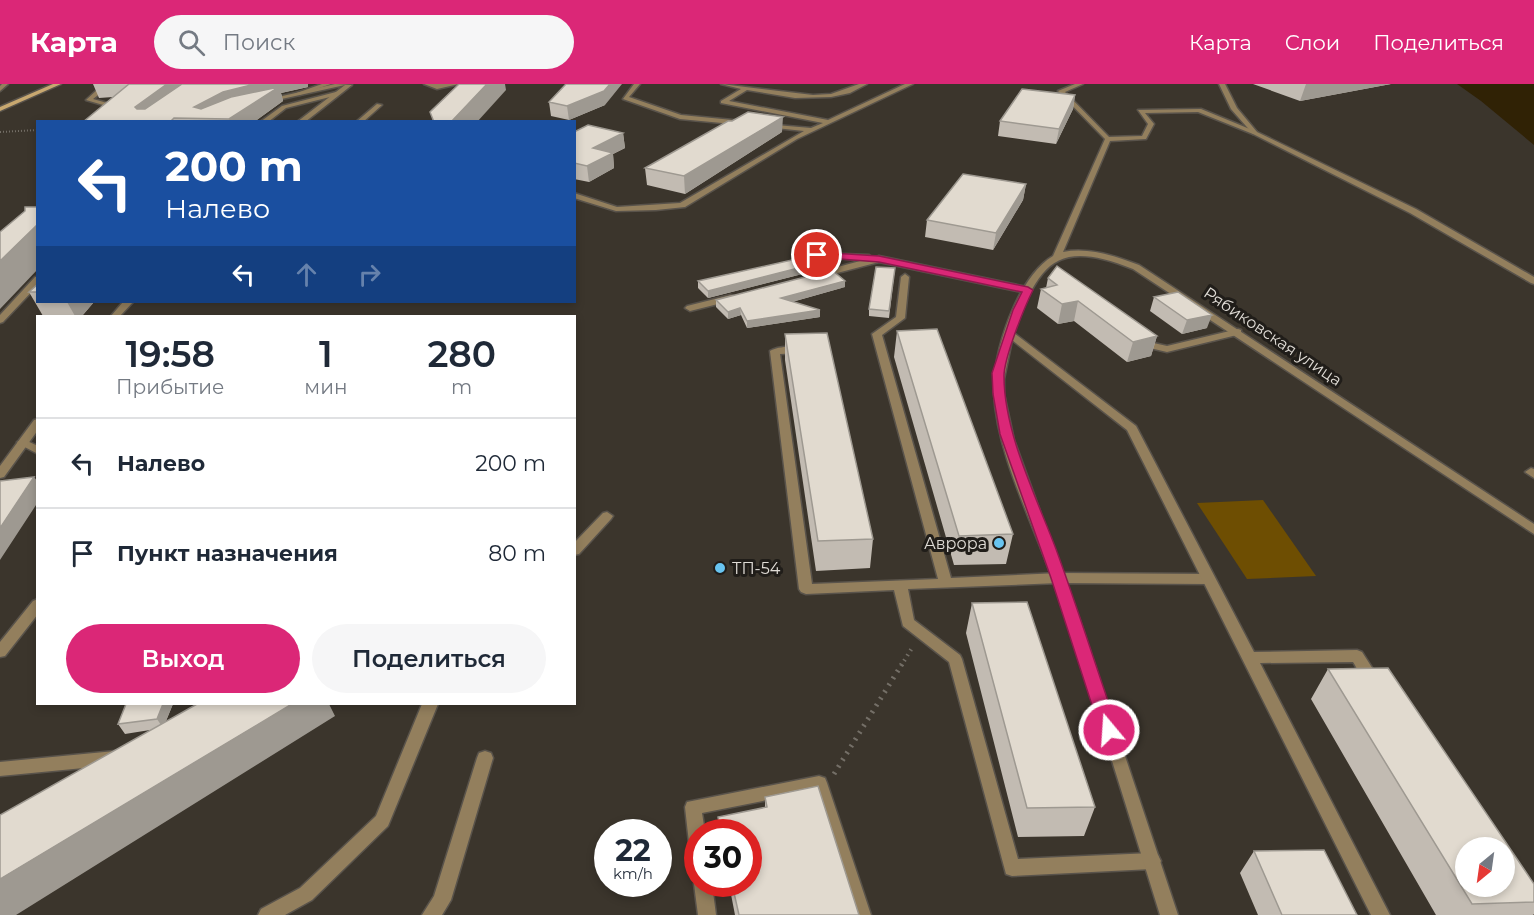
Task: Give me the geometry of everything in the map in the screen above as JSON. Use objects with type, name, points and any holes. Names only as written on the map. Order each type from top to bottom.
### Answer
[{"type":"main road","points":[[0,109],[58,84]]},
{"type":"street","points":[[0,89],[5,84]]},
{"type":"street","points":[[296,94],[328,84]]},
{"type":"street","points":[[265,101],[343,84]]},
{"type":"street","points":[[303,120],[350,84]]},
{"type":"street","points":[[427,84],[437,87],[456,84]]},
{"type":"street","points":[[637,84],[625,98],[680,117],[746,123]]},
{"type":"street","points":[[724,84],[800,98],[849,93],[864,84]]},
{"type":"street","points":[[576,196],[616,209],[682,205],[813,130],[910,84]]},
{"type":"street","points":[[1080,84],[1061,91],[1108,139],[1144,138],[1151,124],[1140,111],[1199,110],[1255,133],[1413,211],[1534,281]]},
{"type":"street","points":[[1222,84],[1234,108],[1255,133]]},
{"type":"street","points":[[99,120],[115,106],[89,100],[100,90],[115,86]]},
{"type":"street","points":[[747,88],[723,102],[829,122]]},
{"type":"street","points":[[266,120],[284,107],[336,94]]},
{"type":"street","points":[[361,120],[380,105]]},
{"type":"street","points":[[757,124],[813,130]]},
{"type":"street","points":[[1108,139],[1057,256],[1045,273],[1028,290],[1010,334],[998,373],[999,394],[1006,434],[1059,578],[1169,915]]},
{"type":"street","name":"Рябиковская улица","points":[[1057,256],[1071,253],[1097,255],[1136,267],[1238,332],[1534,530]]},
{"type":"street","points":[[795,260],[817,255],[879,259],[1028,290]]},
{"type":"street","points":[[812,276],[879,259]]},
{"type":"street","points":[[905,277],[900,318],[877,334],[946,583]]},
{"type":"street","points":[[0,320],[36,281]]},
{"type":"street","points":[[690,308],[746,294]]},
{"type":"street","points":[[117,315],[127,303]]},
{"type":"street","points":[[1131,336],[1140,343],[1167,349],[1238,332]]},
{"type":"street","points":[[1010,334],[1131,428],[1381,915]]},
{"type":"street","points":[[814,350],[775,351],[806,588],[1059,578],[1208,579]]},
{"type":"street","points":[[0,474],[36,426]]},
{"type":"street","points":[[23,442],[36,450]]},
{"type":"street","points":[[0,463],[23,442]]},
{"type":"street","points":[[576,549],[608,516]]},
{"type":"street","points":[[900,585],[909,622],[955,659],[1012,868],[1152,861]]},
{"type":"street","points":[[0,652],[36,607]]},
{"type":"street","points":[[1249,658],[1357,657],[1383,697]]},
{"type":"street","points":[[267,915],[306,894],[382,821],[430,705]]},
{"type":"street","points":[[0,769],[131,756]]},
{"type":"street","points":[[430,915],[442,900],[485,759]]},
{"type":"street","points":[[695,819],[693,807],[819,783],[862,915]]},
{"type":"street","points":[[705,897],[707,915]]},
{"type":"path","points":[[0,132],[36,130]]},
{"type":"path","points":[[829,782],[911,648],[928,637]]},
{"type":"shaded area","points":[[1457,84],[1534,84],[1534,145],[1481,101]]},
{"type":"shaded area","points":[[1263,500],[1316,576],[1247,579],[1197,503]]},
{"type":"building","points":[[129,84],[167,84],[135,107],[137,109],[145,109],[182,84],[255,84],[223,92],[194,107],[201,109],[231,97],[279,87],[229,119],[85,120]]},
{"type":"building","points":[[459,84],[487,84],[453,120],[433,120],[430,112]]},
{"type":"building","points":[[566,84],[610,84],[604,91],[567,106],[549,102]]},
{"type":"building","points":[[1022,89],[1075,95],[1059,129],[1000,121]]},
{"type":"building","points":[[748,112],[783,117],[684,176],[645,168],[728,121]]},
{"type":"building","points":[[588,125],[623,133],[593,148],[613,153],[587,166],[576,163],[576,131]]},
{"type":"building","points":[[963,174],[1026,184],[996,233],[927,220]]},
{"type":"building","points":[[25,207],[36,207],[36,226],[0,261],[0,232],[25,211]]},
{"type":"building","points":[[814,255],[822,262],[708,291],[698,281]]},
{"type":"building","points":[[1057,266],[1157,336],[1133,342],[1078,301],[1062,304],[1041,289],[1057,285],[1048,278]]},
{"type":"building","points":[[876,267],[895,268],[889,311],[869,309]]},
{"type":"building","points":[[832,270],[845,281],[781,298],[820,310],[747,321],[740,308],[728,312],[716,300]]},
{"type":"building","points":[[1178,292],[1212,315],[1187,320],[1154,297]]},
{"type":"building","points":[[937,329],[1013,534],[959,536],[897,331]]},
{"type":"building","points":[[827,333],[873,539],[818,541],[785,334]]},
{"type":"building","points":[[34,477],[0,528],[0,481]]},
{"type":"building","points":[[1027,602],[1095,807],[1027,808],[972,603]]},
{"type":"building","points":[[1388,668],[1502,837],[1455,837],[1455,876],[1328,669]]},
{"type":"building","points":[[126,705],[163,705],[157,719],[118,724]]},
{"type":"building","points":[[195,705],[290,705],[0,879],[0,815]]},
{"type":"building","points":[[818,786],[859,915],[739,915],[735,897],[762,897],[762,819],[718,819],[718,817],[767,807],[765,797]]},
{"type":"building","points":[[1324,850],[1357,915],[1282,915],[1254,851]]},
{"type":"building","points":[[1515,856],[1534,884],[1534,902],[1472,904],[1468,897],[1515,897]]},
{"type":"place","name":"Аврора","points":[[999,543]]},
{"type":"place","name":"ТП-54","points":[[720,568]]},
{"type":"route","points":[[817,255],[879,259],[1028,290],[1018,310],[998,373],[1006,434],[1059,578],[1109,730]]}]
